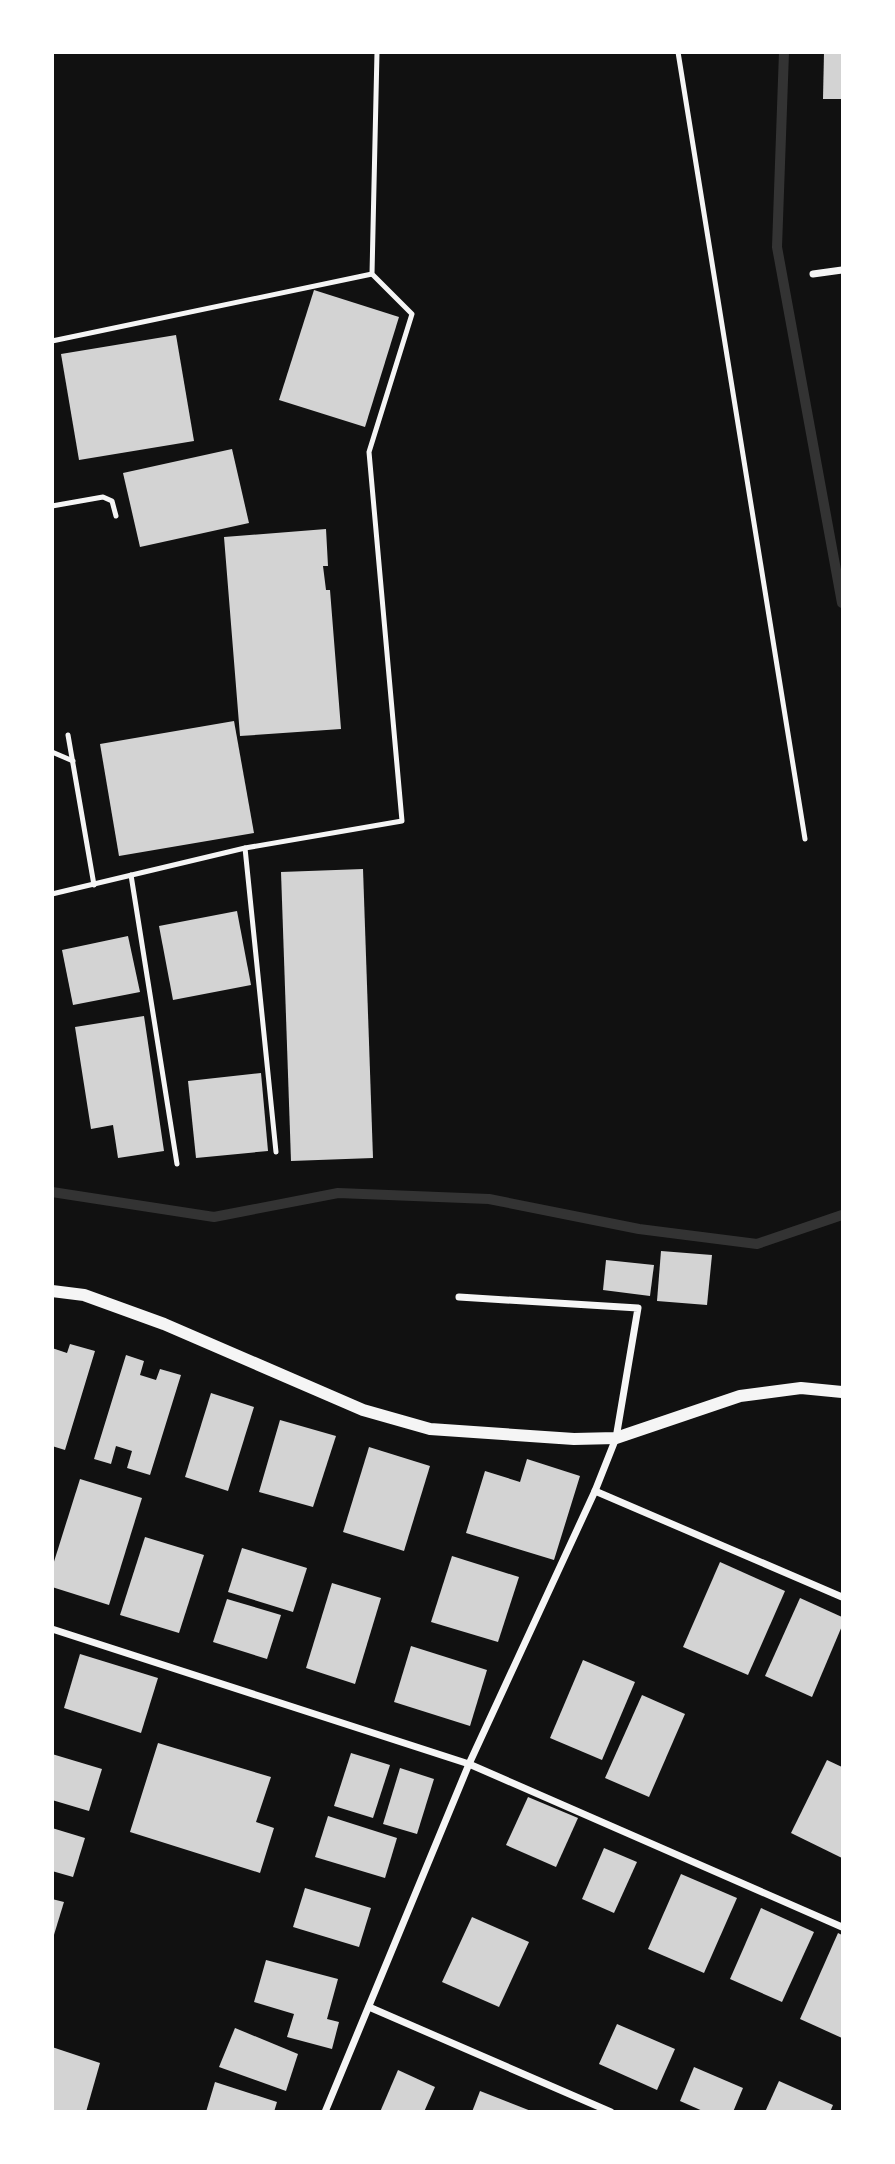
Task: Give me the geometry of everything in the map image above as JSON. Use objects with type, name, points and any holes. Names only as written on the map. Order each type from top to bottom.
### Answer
[{"type":"street","points":[[813,274],[842,270]]},
{"type":"street","points":[[52,1291],[84,1296],[164,1324],[363,1410],[430,1429],[574,1439],[616,1438],[740,1396],[801,1388],[842,1392]]},
{"type":"street","points":[[325,2112],[469,1763],[595,1491],[616,1438],[638,1308],[459,1297]]},
{"type":"street","points":[[595,1491],[842,1597]]},
{"type":"street","points":[[52,1629],[469,1763],[842,1927]]},
{"type":"street","points":[[369,2007],[611,2112]]},
{"type":"lane","points":[[52,894],[245,848],[402,821],[369,452],[412,314],[372,274],[377,52]]},
{"type":"lane","points":[[678,52],[805,839]]},
{"type":"lane","points":[[52,341],[372,274]]},
{"type":"lane","points":[[52,506],[103,497],[112,501],[116,516]]},
{"type":"lane","points":[[68,735],[94,885]]},
{"type":"lane","points":[[52,751],[73,761]]},
{"type":"lane","points":[[245,848],[276,1152]]},
{"type":"lane","points":[[131,875],[177,1164]]},
{"type":"building","points":[[824,52],[842,52],[842,99],[823,99]]},
{"type":"building","points":[[314,290],[399,317],[365,427],[279,400]]},
{"type":"building","points":[[176,335],[194,441],[79,460],[61,354]]},
{"type":"building","points":[[232,449],[249,523],[140,547],[123,473]]},
{"type":"building","points":[[326,529],[328,566],[323,566],[326,590],[330,590],[341,729],[240,736],[224,537]]},
{"type":"building","points":[[234,721],[254,833],[119,856],[100,744]]},
{"type":"building","points":[[363,869],[373,1158],[291,1161],[281,872]]},
{"type":"building","points":[[237,911],[251,985],[173,1000],[159,926]]},
{"type":"building","points":[[128,936],[140,992],[73,1005],[62,950]]},
{"type":"building","points":[[144,1016],[164,1151],[118,1158],[113,1125],[91,1129],[75,1027]]},
{"type":"building","points":[[261,1073],[268,1151],[196,1158],[188,1081]]},
{"type":"building","points":[[661,1251],[712,1255],[707,1305],[657,1301]]},
{"type":"building","points":[[606,1260],[654,1265],[650,1296],[603,1290]]},
{"type":"building","points":[[70,1344],[95,1351],[65,1450],[52,1446],[52,1348],[67,1353]]},
{"type":"building","points":[[126,1355],[144,1361],[140,1375],[156,1380],[160,1369],[181,1375],[150,1475],[127,1468],[132,1451],[116,1446],[111,1464],[94,1459]]},
{"type":"building","points":[[211,1393],[254,1407],[228,1491],[185,1477]]},
{"type":"building","points":[[280,1420],[336,1436],[313,1507],[259,1492]]},
{"type":"building","points":[[369,1447],[430,1466],[404,1551],[343,1532]]},
{"type":"building","points":[[527,1459],[580,1476],[554,1560],[466,1533],[485,1471],[520,1482]]},
{"type":"building","points":[[80,1479],[142,1498],[109,1605],[52,1587],[52,1568]]},
{"type":"building","points":[[145,1537],[204,1555],[179,1633],[120,1615]]},
{"type":"building","points":[[242,1548],[307,1568],[293,1612],[228,1592]]},
{"type":"building","points":[[452,1556],[519,1577],[498,1642],[431,1622]]},
{"type":"building","points":[[720,1562],[785,1591],[748,1675],[683,1647]]},
{"type":"building","points":[[332,1583],[381,1598],[355,1684],[306,1668]]},
{"type":"building","points":[[800,1598],[842,1617],[842,1626],[812,1697],[765,1676]]},
{"type":"building","points":[[227,1599],[281,1615],[267,1659],[213,1642]]},
{"type":"building","points":[[411,1646],[487,1670],[470,1726],[394,1702]]},
{"type":"building","points":[[80,1654],[158,1678],[141,1733],[64,1708]]},
{"type":"building","points":[[583,1660],[635,1682],[602,1760],[550,1738]]},
{"type":"building","points":[[642,1695],[685,1714],[649,1797],[605,1778]]},
{"type":"building","points":[[158,1743],[271,1777],[256,1822],[274,1828],[260,1873],[130,1832]]},
{"type":"building","points":[[351,1753],[390,1765],[373,1818],[334,1806]]},
{"type":"building","points":[[52,1754],[102,1769],[89,1811],[52,1800]]},
{"type":"building","points":[[827,1760],[842,1767],[842,1858],[791,1833]]},
{"type":"building","points":[[400,1768],[434,1779],[417,1834],[383,1824]]},
{"type":"building","points":[[528,1797],[578,1818],[556,1867],[506,1845]]},
{"type":"building","points":[[328,1816],[397,1838],[385,1878],[315,1857]]},
{"type":"building","points":[[52,1828],[85,1838],[73,1877],[52,1871]]},
{"type":"building","points":[[604,1848],[637,1862],[614,1913],[582,1899]]},
{"type":"building","points":[[681,1874],[737,1898],[704,1973],[648,1949]]},
{"type":"building","points":[[305,1888],[371,1908],[359,1947],[293,1927]]},
{"type":"building","points":[[52,1899],[64,1902],[53,1938],[52,1938]]},
{"type":"building","points":[[761,1908],[814,1932],[782,2002],[730,1979]]},
{"type":"building","points":[[472,1917],[529,1942],[499,2007],[442,1982]]},
{"type":"building","points":[[838,1933],[842,1935],[842,2038],[800,2019]]},
{"type":"building","points":[[266,1960],[338,1979],[327,2019],[339,2022],[332,2049],[287,2037],[294,2014],[254,2002]]},
{"type":"building","points":[[617,2024],[675,2049],[657,2090],[599,2064]]},
{"type":"building","points":[[235,2028],[298,2054],[286,2091],[219,2067]]},
{"type":"building","points":[[52,2047],[100,2063],[86,2112],[52,2112]]},
{"type":"building","points":[[694,2067],[743,2088],[733,2112],[705,2112],[680,2101]]},
{"type":"building","points":[[398,2070],[435,2087],[424,2112],[380,2112]]},
{"type":"building","points":[[779,2081],[833,2105],[830,2112],[765,2112]]},
{"type":"building","points":[[215,2082],[277,2102],[274,2112],[206,2112]]},
{"type":"building","points":[[480,2091],[531,2111],[531,2112],[472,2112]]},
{"type":"waterway","points":[[784,52],[777,247],[842,603]]},
{"type":"waterway","points":[[52,1192],[214,1217],[338,1193],[489,1199],[639,1229],[757,1244],[842,1215]]}]
